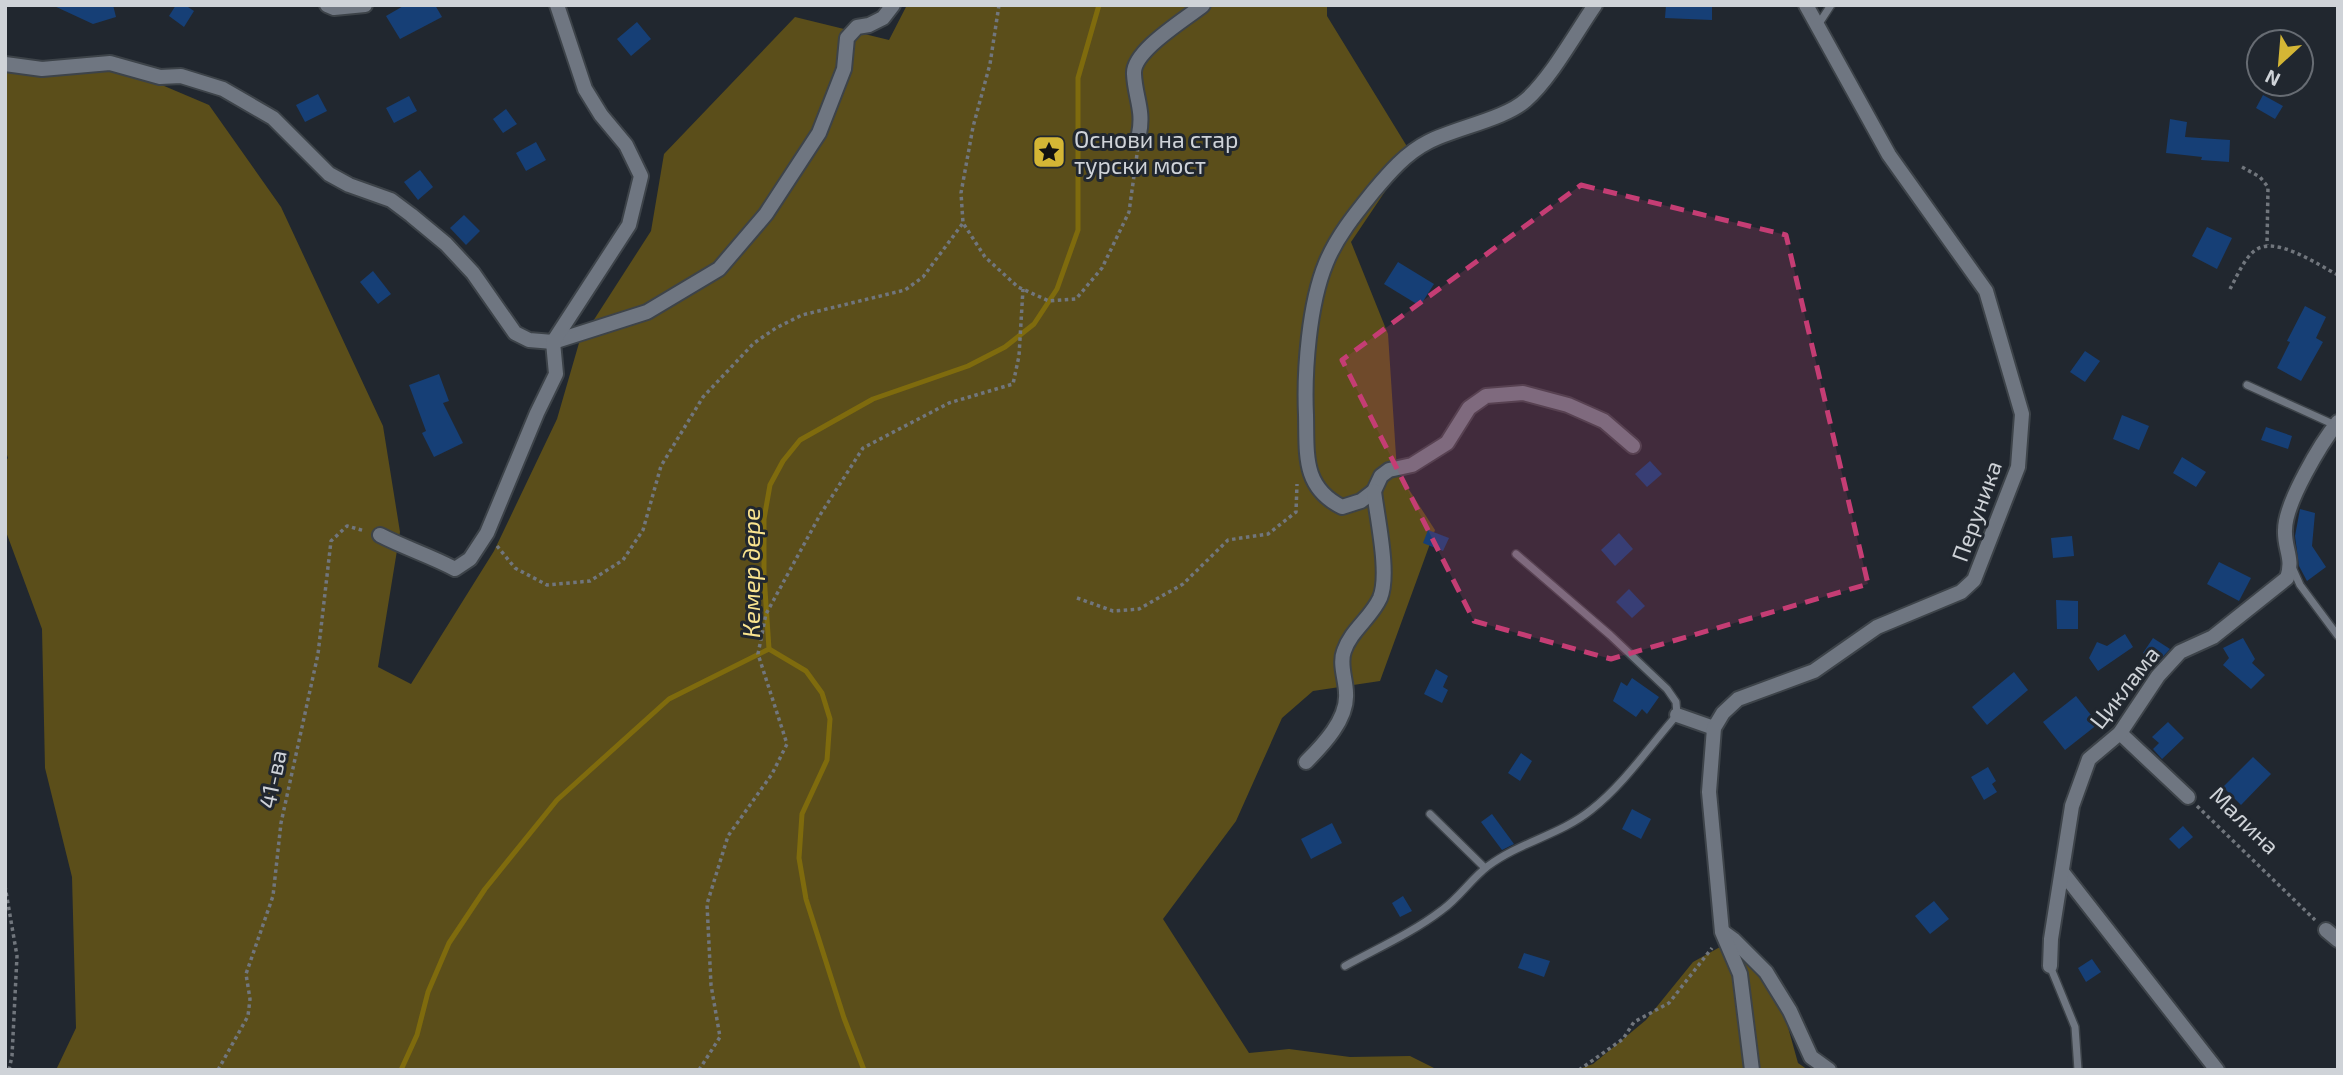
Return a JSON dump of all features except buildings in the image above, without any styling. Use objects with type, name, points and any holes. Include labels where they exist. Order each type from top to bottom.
[{"type":"street","points":[[327,5],[334,8],[365,5]]},
{"type":"street","points":[[380,535],[456,569],[470,559],[487,533],[537,412],[556,374],[553,342],[629,225],[641,176],[626,145],[601,115],[586,89],[557,5]]},
{"type":"street","points":[[5,64],[42,69],[110,63],[160,77],[181,76],[223,89],[274,118],[328,174],[349,185],[391,200],[420,222],[446,244],[473,273],[515,333],[529,340],[553,342],[647,312],[719,270],[766,214],[819,133],[844,69],[847,38],[857,27],[883,18],[893,5]]},
{"type":"street","points":[[1139,134],[1142,119],[1133,70],[1142,54],[1203,5]]},
{"type":"street","points":[[1595,5],[1543,80],[1525,101],[1425,143],[1392,169],[1344,229],[1326,262],[1315,300],[1305,390],[1307,465],[1318,488],[1327,499],[1342,506],[1361,501],[1374,491],[1381,476],[1389,470],[1412,465],[1447,443],[1469,408],[1486,396],[1523,393],[1568,404],[1604,421],[1633,446]]},
{"type":"street","name":"Перуника","points":[[1714,729],[1723,713],[1738,699],[1814,671],[1877,627],[1961,592],[1974,580],[1981,568],[2018,467],[2022,414],[1986,291],[1889,155],[1806,5]]},
{"type":"street","points":[[2291,565],[2285,530],[2291,500],[2336,424]]},
{"type":"street","points":[[1306,762],[1324,745],[1340,717],[1347,696],[1343,653],[1351,635],[1365,622],[1381,597],[1385,576],[1374,491]]},
{"type":"street","name":"Циклама","points":[[2050,966],[2051,939],[2072,806],[2089,760],[2120,733],[2158,676],[2180,652],[2213,637],[2287,578],[2291,565]]},
{"type":"street","points":[[1676,715],[1714,729],[1709,792],[1722,932],[1740,974],[1752,1070]]},
{"type":"street","name":"Малина","points":[[2120,733],[2188,797]]},
{"type":"street","points":[[2063,873],[2217,1070]]},
{"type":"street","points":[[2326,930],[2338,940]]},
{"type":"street","points":[[1722,932],[1734,940],[1766,972],[1790,1012],[1811,1057],[1829,1070]]},
{"type":"lane","points":[[1818,26],[1831,5]]},
{"type":"lane","points":[[2247,385],[2336,424]]},
{"type":"lane","points":[[1345,965],[1415,929],[1444,909],[1485,868],[1506,853],[1558,831],[1590,811],[1617,785],[1676,715],[1676,702],[1667,689],[1610,635],[1516,554]]},
{"type":"lane","points":[[2291,565],[2300,585],[2338,636]]},
{"type":"lane","points":[[1430,814],[1485,868]]},
{"type":"lane","name":"Циклама","points":[[2050,966],[2075,1027],[2078,1070]]},
{"type":"path","points":[[999,5],[990,64],[973,127],[961,193],[963,223],[985,257],[1023,289],[1049,301],[1076,299],[1102,268],[1129,212],[1139,134]]},
{"type":"path","points":[[2242,167],[2260,177],[2268,187],[2267,245]]},
{"type":"path","points":[[487,533],[515,568],[547,585],[590,581],[623,560],[643,530],[661,466],[703,397],[754,343],[802,315],[905,290],[923,277],[963,223]]},
{"type":"path","points":[[2230,289],[2253,251],[2267,245],[2289,250],[2338,275]]},
{"type":"path","points":[[699,1070],[720,1037],[711,985],[707,904],[728,836],[772,774],[787,744],[758,654],[766,614],[820,515],[863,448],[949,403],[1013,384],[1019,356],[1023,289]]},
{"type":"path","points":[[1077,597],[1113,611],[1139,609],[1183,584],[1228,540],[1268,534],[1296,512],[1297,482]]},
{"type":"path","name":"41-ва","points":[[218,1070],[248,1016],[250,999],[246,974],[273,896],[285,803],[318,654],[331,541],[347,526],[380,535]]},
{"type":"path","name":"Малина","points":[[2188,797],[2326,930]]},
{"type":"path","points":[[5,886],[17,956],[9,1070]]},
{"type":"path","points":[[1578,1070],[1623,1039],[1634,1022],[1669,1003],[1702,963],[1722,932]]},
{"type":"highlighted area","points":[[1581,185],[1786,235],[1868,584],[1611,659],[1474,621],[1342,360]]},
{"type":"shaded area","points":[[907,5],[1327,5],[1327,16],[1411,153],[1351,242],[1388,334],[1397,471],[1435,530],[1380,681],[1313,691],[1282,718],[1236,821],[1163,919],[1249,1053],[1289,1049],[1350,1057],[1410,1056],[1438,1070],[56,1070],[76,1028],[72,877],[45,768],[42,629],[5,529],[5,462],[8,458],[5,449],[5,64],[110,63],[209,105],[281,207],[383,426],[400,532],[378,667],[411,684],[494,551],[557,419],[579,343],[651,231],[664,154],[795,17],[889,40]]},
{"type":"shaded area","points":[[1729,942],[1781,1002],[1798,1063],[1808,1070],[1576,1070],[1593,1064],[1646,1020],[1693,962]]},
{"type":"waterway","name":"Кемер дере","points":[[401,1070],[417,1035],[428,992],[449,943],[485,889],[557,800],[669,699],[769,649],[764,575],[764,519],[770,485],[783,461],[800,440],[873,399],[968,366],[1005,347],[1034,324],[1057,289],[1078,230],[1078,78],[1099,5]]},
{"type":"waterway","points":[[769,649],[806,671],[822,693],[830,719],[827,760],[802,814],[799,858],[806,899],[844,1018],[864,1070]]},
{"type":"place","name":"Основи на стар турски мост","points":[[1049,152]]}]
